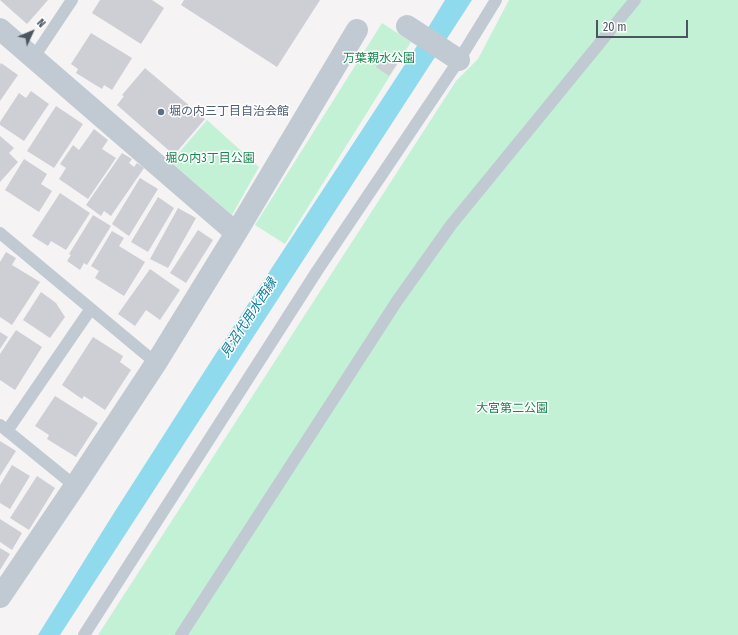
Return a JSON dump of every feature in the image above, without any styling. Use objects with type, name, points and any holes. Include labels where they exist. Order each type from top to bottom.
[{"type":"street","points":[[407,26],[455,58]]},
{"type":"street","points":[[0,29],[236,233]]},
{"type":"street","points":[[0,597],[76,486],[156,363],[236,233],[357,30]]},
{"type":"lane","points":[[34,57],[72,0]]},
{"type":"lane","points":[[84,635],[455,58],[496,0]]},
{"type":"lane","points":[[181,635],[397,301],[451,225],[635,0]]},
{"type":"lane","points":[[0,233],[90,310],[156,363]]},
{"type":"lane","points":[[76,486],[4,428],[90,310]]},
{"type":"green space","name":"大宮第二公園","points":[[509,0],[738,0],[738,635],[98,635],[456,81],[478,59]]},
{"type":"green space","name":"万葉親水公園","points":[[382,23],[411,42],[285,244],[255,225]]},
{"type":"green space","name":"堀の内3丁目公園","points":[[207,120],[259,167],[232,215],[171,162]]},
{"type":"water","name":"見沼代用水西縁","points":[[445,0],[472,0],[60,635],[38,635],[220,347],[415,49]]},
{"type":"building","points":[[0,0],[48,0],[27,24]]},
{"type":"building","points":[[100,0],[152,0],[164,8],[141,44],[92,13]]},
{"type":"building","points":[[184,0],[320,0],[277,67],[181,5]]},
{"type":"building","points":[[91,33],[132,58],[112,90],[104,85],[102,89],[76,73],[78,69],[71,64]]},
{"type":"building","points":[[384,55],[397,64],[389,76],[376,67]]},
{"type":"building","points":[[1,63],[18,75],[0,101],[0,65]]},
{"type":"building","points":[[145,68],[205,119],[174,155],[117,105],[124,96],[122,95]]},
{"type":"building","points":[[31,91],[49,104],[24,141],[0,125],[0,122],[19,93],[26,98]]},
{"type":"building","points":[[56,106],[83,124],[54,168],[27,151]]},
{"type":"building","points":[[94,129],[108,140],[102,149],[116,158],[88,199],[59,179],[66,168],[60,164],[73,145],[79,150]]},
{"type":"building","points":[[0,136],[14,148],[9,153],[18,162],[0,182]]},
{"type":"building","points":[[122,153],[132,159],[129,163],[134,167],[137,163],[144,168],[111,216],[104,211],[101,216],[86,205]]},
{"type":"building","points":[[24,159],[47,174],[41,184],[52,191],[39,212],[5,190]]},
{"type":"building","points":[[140,178],[158,189],[129,236],[112,224]]},
{"type":"building","points":[[60,193],[90,213],[66,250],[51,241],[48,246],[32,236]]},
{"type":"building","points":[[158,197],[174,208],[148,252],[131,242]]},
{"type":"building","points":[[178,208],[196,218],[168,268],[150,259]]},
{"type":"building","points":[[93,215],[111,226],[87,265],[84,263],[80,270],[67,261],[71,255],[69,254]]},
{"type":"building","points":[[198,230],[213,240],[186,283],[170,273]]},
{"type":"building","points":[[112,231],[124,238],[119,246],[145,262],[124,296],[95,278],[99,271],[91,266]]},
{"type":"building","points":[[6,252],[16,258],[12,265],[40,282],[12,325],[0,317],[0,262]]},
{"type":"building","points":[[150,269],[180,290],[160,320],[146,310],[135,326],[118,314]]},
{"type":"building","points":[[41,292],[56,303],[65,317],[50,338],[23,320]]},
{"type":"building","points":[[16,330],[42,347],[15,390],[0,380],[0,354]]},
{"type":"building","points":[[0,332],[8,337],[0,349]]},
{"type":"building","points":[[93,337],[123,356],[120,362],[131,370],[105,410],[84,396],[82,399],[62,385]]},
{"type":"building","points":[[55,396],[98,423],[76,457],[47,439],[49,435],[35,426]]},
{"type":"building","points":[[0,441],[16,451],[0,476]]},
{"type":"building","points":[[12,465],[30,476],[10,509],[0,503],[0,485]]},
{"type":"building","points":[[37,476],[55,488],[29,530],[10,518]]},
{"type":"building","points":[[0,519],[22,533],[12,550],[0,542]]},
{"type":"building","points":[[0,548],[10,554],[0,570]]},
{"type":"place","name":"堀の内三丁目自治会館","points":[[161,112]]}]
